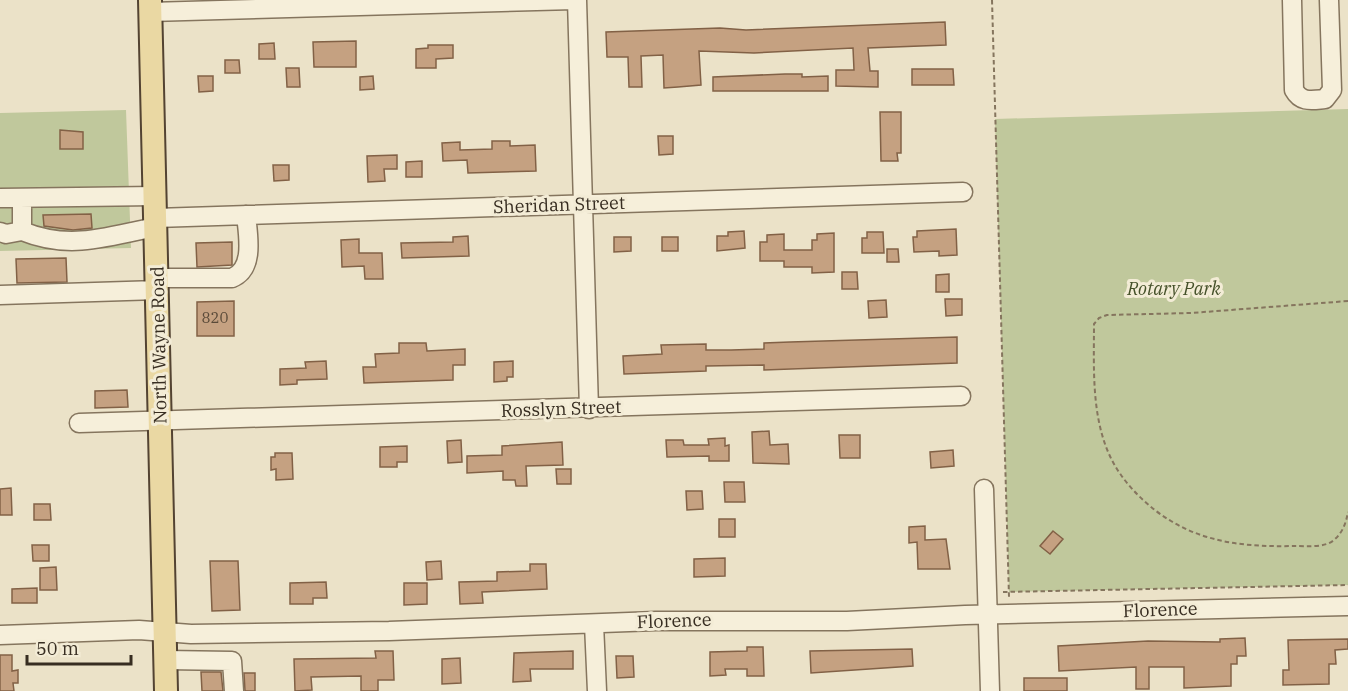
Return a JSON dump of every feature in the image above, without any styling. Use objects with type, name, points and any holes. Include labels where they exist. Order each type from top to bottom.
[{"type":"main road","name":"North Wayne Road","points":[[150,6],[166,691]]},
{"type":"street","points":[[150,6],[576,0],[589,409]]},
{"type":"street","points":[[1292,0],[1294,90],[1301,99],[1310,101],[1325,99],[1332,90],[1329,0]]},
{"type":"street","name":"Sheridan Street","points":[[156,213],[246,215],[963,192]]},
{"type":"street","points":[[0,198],[22,198],[156,213]]},
{"type":"street","points":[[22,198],[22,231]]},
{"type":"street","points":[[0,232],[6,234],[22,231],[39,238],[65,242],[103,239],[156,213]]},
{"type":"street","points":[[0,294],[232,278],[240,275],[245,269],[248,255],[246,215]]},
{"type":"street","name":"Rosslyn Street","points":[[79,423],[961,396]]},
{"type":"street","points":[[984,489],[990,691]]},
{"type":"street","name":"Florence","points":[[0,635],[213,633],[722,620],[847,621],[986,615],[1348,606]]},
{"type":"street","points":[[594,624],[597,691]]},
{"type":"street","points":[[213,633],[214,659]]},
{"type":"street","points":[[166,660],[228,660],[234,663],[234,691]]},
{"type":"path","points":[[992,0],[1009,603]]},
{"type":"path","points":[[1348,301],[1191,313],[1107,315],[1099,318],[1094,324],[1097,408],[1108,449],[1120,474],[1145,502],[1171,521],[1202,536],[1247,547],[1316,546],[1333,541],[1345,527],[1348,512]]},
{"type":"path","points":[[986,592],[1348,585]]},
{"type":"green space","name":"Rotary Park","points":[[1348,109],[1348,585],[1009,592],[995,119]]},
{"type":"green space","points":[[126,110],[131,248],[0,251],[0,113]]},
{"type":"building","points":[[945,22],[946,45],[868,48],[870,71],[878,71],[878,87],[836,86],[836,70],[854,70],[853,48],[754,53],[699,51],[701,85],[664,88],[663,55],[641,56],[642,87],[629,87],[628,57],[607,57],[606,32],[720,28],[746,30]]},
{"type":"building","points":[[356,41],[356,67],[314,67],[313,42]]},
{"type":"building","points":[[274,43],[275,59],[259,59],[259,44]]},
{"type":"building","points":[[428,45],[453,45],[453,58],[436,59],[436,68],[416,68],[416,49],[428,48]]},
{"type":"building","points":[[225,60],[239,60],[240,73],[225,73]]},
{"type":"building","points":[[286,68],[299,68],[300,87],[287,87]]},
{"type":"building","points":[[912,69],[953,69],[954,85],[912,85]]},
{"type":"building","points":[[802,74],[802,77],[828,76],[828,91],[713,91],[713,77]]},
{"type":"building","points":[[198,76],[213,76],[213,91],[199,92]]},
{"type":"building","points":[[373,76],[374,89],[360,90],[360,77]]},
{"type":"building","points":[[880,112],[901,112],[901,153],[897,153],[898,161],[881,161]]},
{"type":"building","points":[[60,130],[83,132],[83,149],[60,149]]},
{"type":"building","points":[[658,136],[673,136],[673,154],[659,155]]},
{"type":"building","points":[[492,141],[510,141],[510,146],[535,145],[536,171],[468,173],[467,160],[443,161],[442,143],[460,142],[460,150],[492,149]]},
{"type":"building","points":[[397,155],[397,169],[384,169],[385,181],[368,182],[367,156]]},
{"type":"building","points":[[422,161],[422,177],[406,177],[406,162]]},
{"type":"building","points":[[273,165],[289,165],[289,180],[274,181]]},
{"type":"building","points":[[91,214],[92,228],[73,230],[44,226],[43,215]]},
{"type":"building","points":[[956,229],[957,255],[939,256],[939,251],[914,252],[913,237],[917,237],[917,231]]},
{"type":"building","points":[[744,231],[745,248],[717,251],[717,236],[728,236],[728,232]]},
{"type":"building","points":[[867,232],[883,232],[884,253],[862,253],[862,238],[867,238]]},
{"type":"building","points":[[834,233],[834,272],[812,273],[812,267],[784,267],[784,261],[760,261],[760,242],[767,242],[767,235],[784,234],[784,250],[812,250],[812,240],[817,240],[817,234]]},
{"type":"building","points":[[468,236],[469,256],[402,258],[401,243],[453,242],[453,237]]},
{"type":"building","points":[[614,237],[631,237],[631,251],[614,252]]},
{"type":"building","points":[[662,237],[678,237],[678,251],[662,251]]},
{"type":"building","points":[[359,239],[359,253],[382,253],[383,279],[365,279],[364,266],[342,267],[341,240]]},
{"type":"building","points":[[232,242],[232,265],[197,267],[196,243]]},
{"type":"building","points":[[887,249],[898,249],[899,262],[887,262]]},
{"type":"building","points":[[66,258],[67,282],[17,283],[16,259]]},
{"type":"building","points":[[842,272],[857,272],[858,289],[842,289]]},
{"type":"building","points":[[949,274],[949,292],[936,292],[936,275]]},
{"type":"building","points":[[945,299],[962,299],[962,315],[946,316]]},
{"type":"building","points":[[886,300],[887,317],[869,318],[868,301]]},
{"type":"building","points":[[234,301],[234,336],[197,336],[197,302]]},
{"type":"building","points":[[957,337],[957,363],[764,370],[764,365],[706,366],[706,371],[624,374],[623,356],[662,354],[661,345],[706,344],[706,350],[731,350],[764,349],[764,343]]},
{"type":"building","points":[[399,343],[426,343],[427,351],[465,349],[465,365],[453,365],[453,380],[364,383],[363,367],[376,367],[375,354],[399,353]]},
{"type":"building","points":[[326,361],[327,379],[297,380],[297,384],[280,385],[280,369],[306,368],[305,362]]},
{"type":"building","points":[[513,361],[513,377],[507,377],[507,381],[494,382],[494,362]]},
{"type":"building","points":[[127,390],[128,407],[95,408],[95,391]]},
{"type":"building","points":[[769,431],[770,445],[788,444],[789,464],[753,463],[752,432]]},
{"type":"building","points":[[839,435],[860,435],[860,458],[840,458]]},
{"type":"building","points":[[725,438],[725,446],[729,445],[729,461],[709,461],[709,456],[667,457],[666,440],[683,440],[684,445],[709,445],[708,439]]},
{"type":"building","points":[[461,440],[462,462],[448,463],[447,441]]},
{"type":"building","points":[[562,442],[563,465],[526,466],[527,486],[516,486],[515,480],[503,480],[503,471],[467,473],[467,456],[502,455],[502,446]]},
{"type":"building","points":[[407,446],[407,462],[397,462],[397,467],[380,467],[380,447]]},
{"type":"building","points":[[953,450],[954,466],[931,468],[930,452]]},
{"type":"building","points":[[275,453],[292,453],[293,479],[276,480],[276,469],[271,470],[271,457],[275,457]]},
{"type":"building","points":[[556,469],[571,469],[571,484],[557,484]]},
{"type":"building","points":[[724,482],[744,482],[745,502],[725,502]]},
{"type":"building","points":[[11,488],[12,515],[0,515],[0,489]]},
{"type":"building","points":[[686,491],[702,491],[703,509],[687,510]]},
{"type":"building","points":[[34,504],[50,504],[51,520],[34,520]]},
{"type":"building","points":[[719,519],[735,519],[735,537],[719,537]]},
{"type":"building","points":[[925,526],[925,540],[946,539],[950,569],[918,569],[917,542],[909,543],[909,527]]},
{"type":"building","points":[[1053,531],[1063,539],[1050,554],[1040,546]]},
{"type":"building","points":[[32,545],[49,545],[49,561],[33,561]]},
{"type":"building","points":[[725,558],[725,576],[694,577],[694,559]]},
{"type":"building","points":[[210,561],[238,561],[240,610],[212,611]]},
{"type":"building","points":[[441,561],[442,579],[427,580],[426,562]]},
{"type":"building","points":[[530,564],[546,564],[547,589],[482,592],[483,603],[460,604],[459,582],[497,581],[497,572],[530,571]]},
{"type":"building","points":[[56,567],[57,590],[40,590],[40,568]]},
{"type":"building","points":[[326,582],[327,598],[313,598],[313,604],[290,604],[290,583]]},
{"type":"building","points":[[404,583],[427,583],[427,604],[404,605]]},
{"type":"building","points":[[37,588],[37,603],[12,603],[12,589]]},
{"type":"building","points":[[1245,638],[1246,656],[1237,656],[1237,664],[1231,664],[1231,686],[1184,688],[1184,667],[1149,667],[1149,689],[1136,689],[1136,667],[1059,671],[1058,646],[1148,641],[1220,642],[1220,639]]},
{"type":"building","points":[[1348,639],[1348,649],[1335,650],[1336,664],[1329,664],[1329,684],[1283,685],[1283,670],[1289,670],[1288,640]]},
{"type":"building","points":[[747,647],[763,647],[764,676],[747,676],[747,669],[725,669],[726,675],[710,676],[710,652],[747,651]]},
{"type":"building","points":[[912,649],[913,666],[811,673],[810,651]]},
{"type":"building","points":[[375,651],[393,651],[394,680],[378,680],[378,691],[361,691],[361,676],[311,677],[312,690],[295,691],[294,659],[376,658]]},
{"type":"building","points":[[573,651],[573,669],[530,669],[531,681],[513,682],[514,653]]},
{"type":"building","points":[[0,655],[12,655],[12,671],[18,670],[18,683],[13,683],[14,691],[0,691]]},
{"type":"building","points":[[616,656],[633,656],[634,677],[617,678]]},
{"type":"building","points":[[460,658],[461,683],[442,684],[442,659]]},
{"type":"building","points":[[201,672],[221,672],[223,691],[202,691]]},
{"type":"building","points":[[244,673],[255,673],[255,691],[245,691]]},
{"type":"building","points":[[1024,678],[1067,678],[1067,691],[1024,691]]}]
